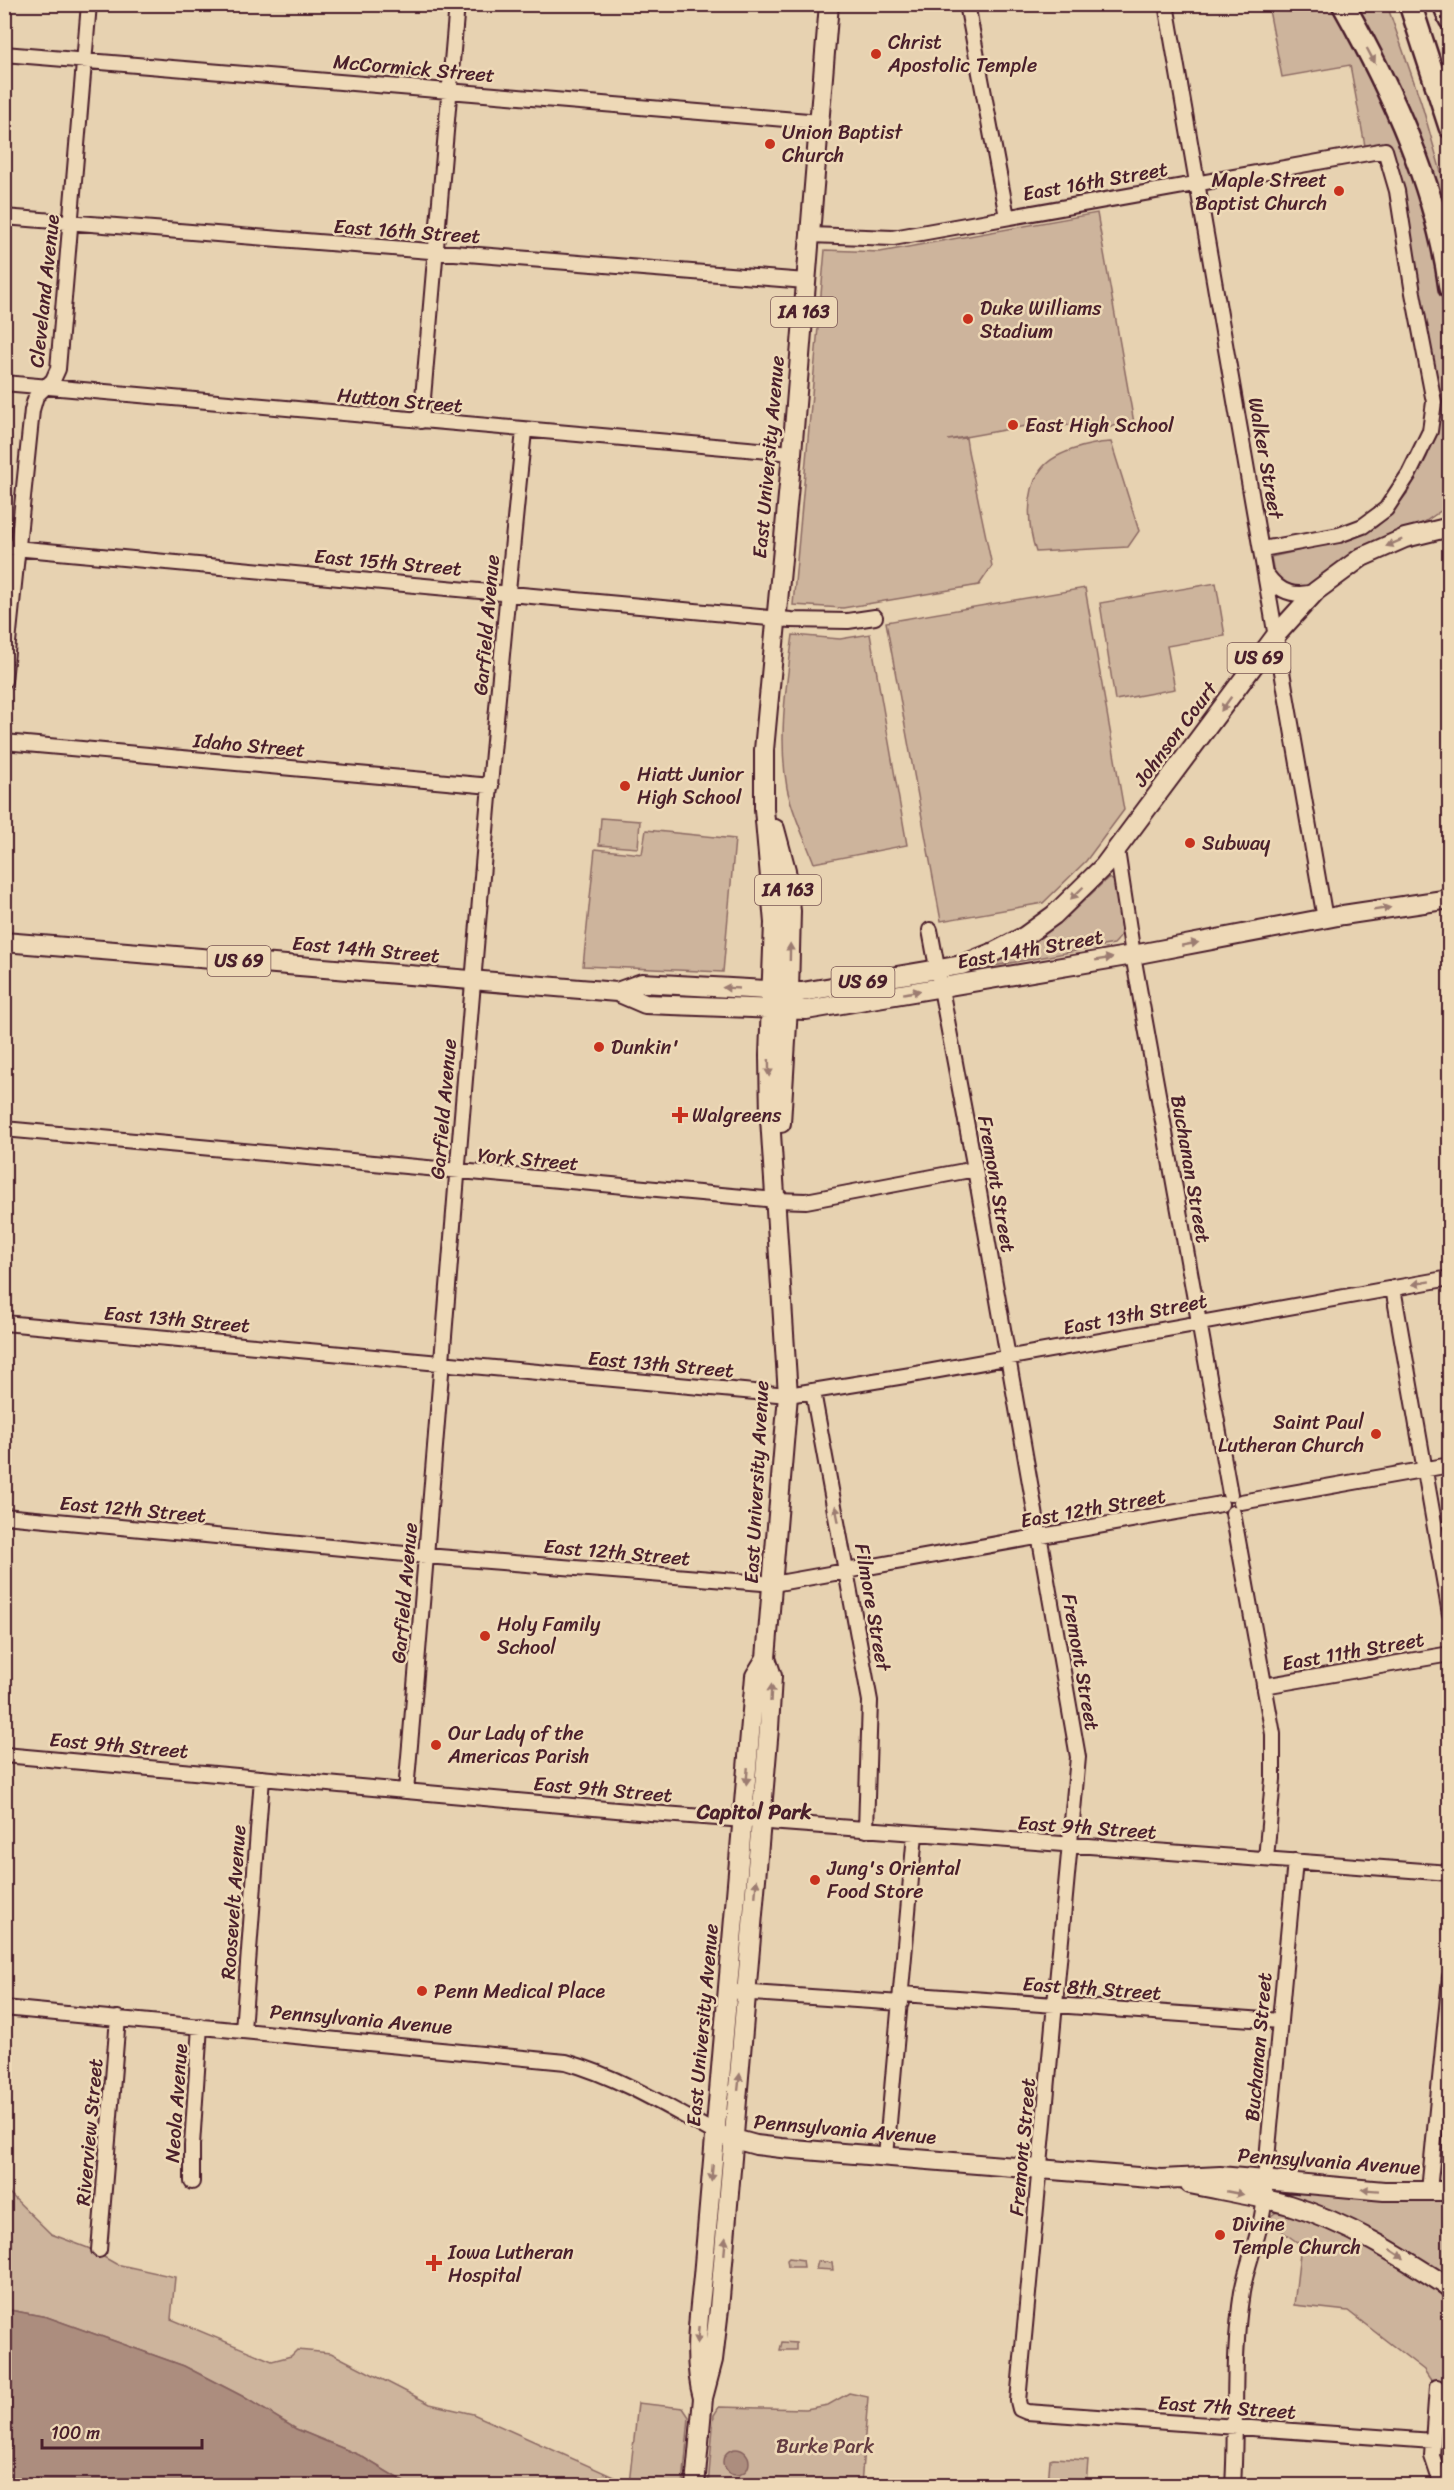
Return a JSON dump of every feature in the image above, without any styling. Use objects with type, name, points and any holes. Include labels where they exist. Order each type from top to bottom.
[{"type":"highway","points":[[1343,4],[1401,117],[1438,228],[1449,288]]},
{"type":"highway","points":[[1400,4],[1446,117]]},
{"type":"highway","points":[[1410,4],[1446,117]]},
{"type":"highway","points":[[1444,4],[1449,19]]},
{"type":"main road","name":"East University Avenue","points":[[703,2398],[698,2379],[697,2360],[727,1991],[772,1676],[766,1658],[788,1395],[776,1200],[779,1010],[791,910],[786,870],[769,804],[764,750],[792,453],[829,4]]},
{"type":"main road","name":"Johnson Court","points":[[938,978],[1025,936],[1075,896],[1118,850],[1278,634],[1316,591],[1362,557],[1405,538],[1449,527]]},
{"type":"main road","name":"East 14th Street","points":[[617,992],[642,983],[802,992],[938,978],[1133,955],[1325,919],[1449,899]]},
{"type":"main road","name":"East 14th Street","points":[[4,942],[617,992],[645,1004],[779,1010],[806,1010],[938,978]]},
{"type":"main road","name":"East University Avenue","points":[[695,2486],[703,2398],[709,2380],[719,2308],[747,1993],[752,1821]]},
{"type":"main road","name":"Pennsylvania Avenue","points":[[715,2133],[733,2140],[767,2147],[1162,2179],[1211,2176],[1384,2191],[1449,2190]]},
{"type":"main road","points":[[1162,2179],[1266,2199],[1321,2217],[1385,2246],[1449,2288]]},
{"type":"street","name":"Cleveland Avenue","points":[[4,681],[11,548],[32,410],[36,396],[53,380],[58,369],[89,4]]},
{"type":"street","points":[[421,421],[457,4]]},
{"type":"street","points":[[967,4],[1007,217]]},
{"type":"street","name":"Walker Street","points":[[1166,4],[1278,634],[1325,919]]},
{"type":"street","name":"McCormick Street","points":[[4,54],[820,122]]},
{"type":"street","name":"East 16th Street","points":[[810,235],[893,238],[1385,150],[1397,191],[1413,293],[1434,402],[1430,431],[1409,474],[1386,509],[1368,522],[1339,535],[1262,549]]},
{"type":"street","name":"East 16th Street","points":[[4,217],[806,281]]},
{"type":"street","name":"Hutton Street","points":[[4,383],[524,431],[792,453]]},
{"type":"street","name":"Garfield Avenue","points":[[406,1791],[473,981],[507,593],[524,431]]},
{"type":"street","name":"East 15th Street","points":[[11,548],[775,618],[848,621],[875,617]]},
{"type":"street","points":[[1267,575],[1274,585],[1294,595],[1316,591]]},
{"type":"street","name":"Idaho Street","points":[[4,742],[490,786]]},
{"type":"street","name":"Buchanan Street","points":[[1118,850],[1133,955],[1274,1750],[1266,1859]]},
{"type":"street","name":"Fremont Street","points":[[930,930],[1009,1358],[1078,1757],[1018,2401],[1020,2409]]},
{"type":"street","name":"York Street","points":[[4,1129],[776,1200],[806,1201],[975,1169]]},
{"type":"street","name":"East 13th Street","points":[[4,1323],[788,1395],[1009,1358],[1199,1321],[1449,1278]]},
{"type":"street","points":[[1393,1288],[1449,1614]]},
{"type":"street","name":"Filmore Street","points":[[813,1392],[870,1701],[866,1830]]},
{"type":"street","name":"East 12th Street","points":[[4,1516],[426,1556],[773,1584],[1449,1465]]},
{"type":"street","name":"East 11th Street","points":[[1264,1686],[1449,1654]]},
{"type":"street","name":"East 9th Street","points":[[4,1755],[752,1821],[1449,1873]]},
{"type":"street","name":"Roosevelt Avenue","points":[[243,2030],[262,1778]]},
{"type":"street","points":[[886,2156],[915,1834]]},
{"type":"street","name":"Buchanan Street","points":[[1233,2486],[1234,2413],[1242,2294],[1266,2199],[1265,2180],[1295,1861]]},
{"type":"street","points":[[1429,2191],[1449,1977]]},
{"type":"street","name":"East 8th Street","points":[[727,1991],[1054,2005],[1280,2021]]},
{"type":"street","name":"Pennsylvania Avenue","points":[[4,2008],[566,2062],[598,2072],[715,2133]]},
{"type":"street","name":"Riverview Street","points":[[99,2250],[118,2018]]},
{"type":"street","name":"Neola Avenue","points":[[192,2182],[192,2145],[201,2026]]},
{"type":"street","points":[[1437,2387],[1432,2456],[1442,2486]]},
{"type":"street","name":"East 7th Street","points":[[1020,2409],[1026,2412],[1433,2441]]},
{"type":"green space","points":[[447,4],[447,10],[381,5]]},
{"type":"green space","points":[[1268,5],[1334,5],[1377,86],[1407,158],[1431,242],[1441,287],[1448,372],[1449,491],[1442,510],[1423,523],[1388,537],[1311,587],[1287,589],[1274,573],[1271,557],[1350,539],[1376,527],[1391,514],[1408,492],[1427,457],[1437,429],[1434,369],[1394,154],[1388,147],[1381,144],[1365,146],[1350,65],[1282,77]]},
{"type":"green space","points":[[1350,5],[1387,5],[1421,102],[1449,200],[1449,263]]},
{"type":"green space","name":"Duke Williams Stadium","points":[[1097,213],[1134,423],[1122,426],[1119,424],[1093,434],[1089,422],[1050,428],[1048,422],[948,440],[966,438],[992,566],[979,585],[843,608],[793,605],[825,250],[880,252]]},
{"type":"green space","points":[[1111,442],[1139,531],[1128,547],[1036,552],[1029,511],[1032,490],[1040,471],[1046,464],[1062,454],[1093,444]]},
{"type":"green space","points":[[1216,583],[1225,636],[1167,646],[1175,689],[1115,700],[1100,603]]},
{"type":"green space","points":[[1085,588],[1124,810],[1086,861],[1043,903],[941,921],[886,622]]},
{"type":"green space","points":[[870,634],[907,845],[814,863],[792,807],[784,769],[784,712],[793,635],[840,639]]},
{"type":"green space","points":[[601,818],[640,821],[638,848],[599,845]]},
{"type":"green space","points":[[646,830],[735,839],[723,972],[583,966],[595,849],[642,854]]},
{"type":"green space","points":[[1108,878],[1115,881],[1122,914],[1121,931],[1114,944],[977,969],[1038,937],[1069,915]]},
{"type":"green space","points":[[1440,2147],[1449,2149],[1449,2182],[1444,2182],[1439,2170]]},
{"type":"green space","points":[[4,2188],[51,2234],[88,2248],[116,2264],[175,2277],[171,2319],[272,2361],[291,2356],[297,2350],[331,2353],[430,2404],[473,2414],[629,2484],[638,2403],[683,2408],[689,2417],[683,2485],[409,2485],[359,2455],[296,2429],[242,2396],[184,2366],[47,2317],[5,2309]]},
{"type":"green space","points":[[1291,2193],[1366,2197],[1449,2196],[1449,2280],[1287,2197]]},
{"type":"green space","points":[[1278,2211],[1316,2222],[1388,2256],[1429,2283],[1449,2302],[1449,2473],[1440,2454],[1445,2381],[1430,2379],[1424,2370],[1348,2311],[1294,2305],[1301,2245],[1268,2221]]},
{"type":"green space","points":[[789,2258],[803,2260],[804,2267],[788,2267]]},
{"type":"green space","points":[[818,2261],[832,2263],[833,2270],[816,2269]]},
{"type":"green space","points":[[782,2342],[796,2343],[796,2350],[780,2350]]},
{"type":"green space","name":"Burke Park","points":[[849,2393],[868,2397],[861,2485],[708,2486],[714,2415],[719,2407],[806,2409],[828,2405]]},
{"type":"green space","points":[[1050,2459],[1088,2460],[1086,2485],[1048,2485]]},
{"type":"shaded area","points":[[4,2309],[47,2317],[184,2366],[242,2396],[296,2429],[359,2455],[409,2485],[5,2485]]},
{"type":"shaded area","points":[[736,2449],[745,2453],[749,2462],[745,2471],[736,2475],[727,2471],[723,2462],[727,2453]]},
{"type":"place","name":"Christ Apostolic Temple","points":[[876,54]]},
{"type":"place","name":"Union Baptist Church","points":[[770,144]]},
{"type":"place","name":"Maple Street Baptist Church","points":[[1339,191]]},
{"type":"place","name":"Duke Williams Stadium","points":[[968,319]]},
{"type":"place","name":"East High School","points":[[1013,425]]},
{"type":"place","name":"Hiatt Junior High School","points":[[625,786]]},
{"type":"place","name":"Subway","points":[[1190,843]]},
{"type":"place","name":"Dunkin'","points":[[599,1047]]},
{"type":"place","name":"Walgreens","points":[[680,1115]]},
{"type":"place","name":"Saint Paul Lutheran Church","points":[[1376,1434]]},
{"type":"place","name":"Holy Family School","points":[[485,1636]]},
{"type":"place","name":"Our Lady of the Americas Parish","points":[[436,1745]]},
{"type":"place","name":"Jung's Oriental Food Store","points":[[815,1880]]},
{"type":"place","name":"Penn Medical Place","points":[[422,1991]]},
{"type":"place","name":"Divine Temple Church","points":[[1220,2235]]},
{"type":"place","name":"Iowa Lutheran Hospital","points":[[434,2263]]},
{"type":"district","name":"Capitol Park","points":[[754,1812]]}]
